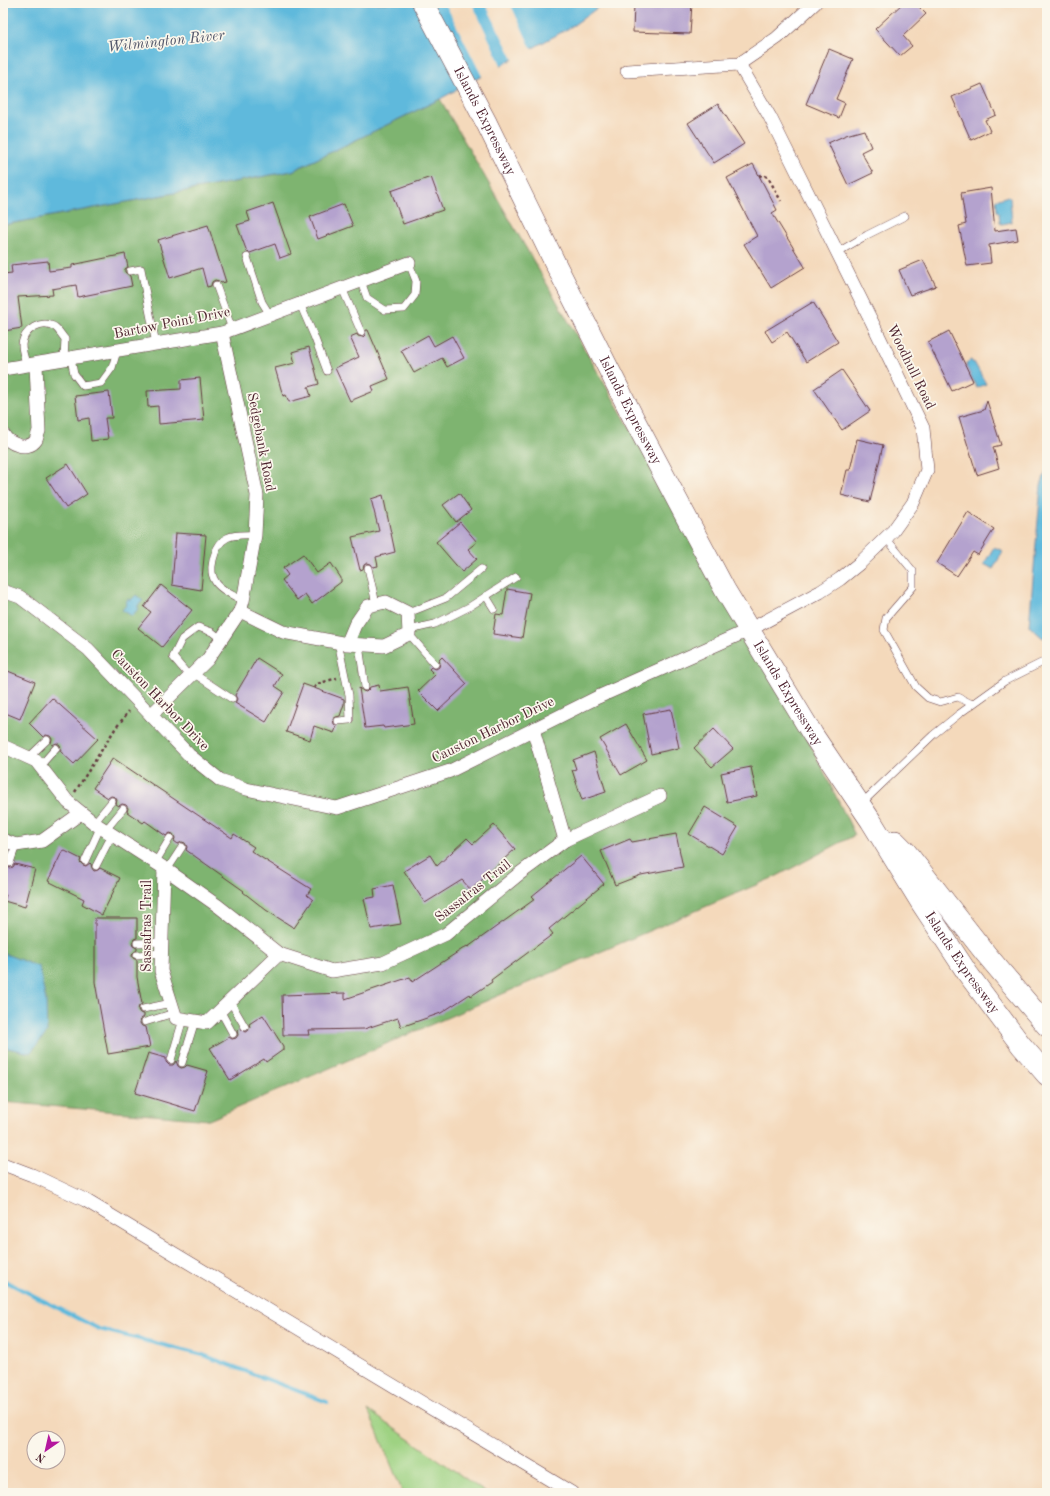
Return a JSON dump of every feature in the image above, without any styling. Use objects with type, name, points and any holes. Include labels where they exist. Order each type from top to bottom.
[{"type":"main road","name":"Islands Expressway","points":[[423,3],[487,124],[635,421],[725,590],[813,735],[872,820],[922,904],[968,974],[1021,1045],[1047,1075]]},
{"type":"main road","name":"Islands Expressway","points":[[860,804],[906,852],[986,954],[1047,1026]]},
{"type":"street","points":[[627,71],[739,64],[777,38],[814,3]]},
{"type":"street","name":"Woodhull Road","points":[[739,64],[770,117],[838,252],[923,428],[927,470],[913,503],[886,538],[861,562],[840,579],[820,592],[749,630]]},
{"type":"street","name":"Bartow Point Drive","points":[[3,369],[117,351],[227,331],[409,263]]},
{"type":"street","name":"Sedgebank Road","points":[[151,715],[208,659],[242,606],[255,535],[257,495],[227,331]]},
{"type":"street","points":[[3,434],[5,438],[14,444],[22,446],[36,441],[39,430],[31,365]]},
{"type":"street","name":"Causton Harbor Drive","points":[[3,590],[20,597],[88,649],[189,755],[220,780],[246,789],[337,808],[450,771],[598,696],[749,630]]},
{"type":"street","points":[[242,606],[283,632],[348,644],[384,646],[409,632],[408,613],[386,602],[368,606],[355,625],[348,644]]},
{"type":"street","points":[[533,729],[565,840]]},
{"type":"street","name":"Sassafras Trail","points":[[3,746],[36,762],[68,802],[81,813],[218,906],[279,954],[332,971],[383,962],[446,934],[519,874],[565,840],[660,796]]},
{"type":"street","points":[[7,843],[42,841],[81,813]]},
{"type":"street","name":"Sassafras Trail","points":[[162,867],[161,971],[181,1014]]},
{"type":"street","points":[[181,1014],[207,1023],[279,954]]},
{"type":"street","points":[[3,1164],[32,1175],[85,1200],[572,1493]]},
{"type":"lane","points":[[838,252],[905,216]]},
{"type":"lane","points":[[247,257],[262,302],[270,315]]},
{"type":"lane","points":[[361,281],[367,298],[385,310],[404,309],[416,296],[416,281],[409,263]]},
{"type":"lane","points":[[130,271],[141,269],[156,344]]},
{"type":"lane","points":[[216,285],[227,331]]},
{"type":"lane","points":[[342,288],[361,332]]},
{"type":"lane","points":[[300,304],[327,371]]},
{"type":"lane","points":[[31,365],[22,346],[24,336],[36,325],[44,324],[54,327],[65,339],[67,359],[74,374],[84,386],[101,383],[112,368],[117,351]]},
{"type":"lane","points":[[242,606],[217,583],[211,569],[216,549],[221,541],[238,534],[255,535]]},
{"type":"lane","points":[[886,538],[913,571],[913,587],[886,618],[884,630],[916,687],[928,698],[940,702],[958,698],[972,704]]},
{"type":"lane","points":[[368,568],[376,604]]},
{"type":"lane","points":[[408,613],[446,598],[481,569]]},
{"type":"lane","points":[[435,664],[409,632],[435,624],[469,607],[516,577]]},
{"type":"lane","points":[[486,596],[494,609]]},
{"type":"lane","points":[[221,639],[212,632],[198,627],[182,639],[174,657],[192,675],[232,699]]},
{"type":"lane","points":[[338,721],[350,720],[349,695],[345,676],[348,644]]},
{"type":"lane","points":[[348,644],[365,687]]},
{"type":"lane","points":[[860,804],[933,735],[972,704],[1005,681],[1047,660]]},
{"type":"lane","points":[[28,758],[47,740]]},
{"type":"lane","points":[[40,766],[56,748]]},
{"type":"lane","points":[[96,866],[103,829],[112,801]]},
{"type":"lane","points":[[84,861],[103,829],[123,809]]},
{"type":"lane","points":[[162,867],[170,838]]},
{"type":"lane","points":[[7,843],[10,863]]},
{"type":"lane","points":[[162,867],[182,847]]},
{"type":"lane","points":[[137,943],[161,948]]},
{"type":"lane","points":[[137,955],[161,948]]},
{"type":"lane","points":[[230,1001],[244,1027]]},
{"type":"lane","points":[[143,1009],[181,1014]]},
{"type":"lane","points":[[220,1010],[234,1034]]},
{"type":"lane","points":[[145,1022],[181,1014]]},
{"type":"lane","points":[[171,1060],[181,1014]]},
{"type":"lane","points":[[181,1014],[182,1063]]},
{"type":"path","points":[[759,176],[762,175],[768,177],[781,201]]},
{"type":"path","points":[[314,688],[317,684],[345,676]]},
{"type":"path","points":[[68,802],[115,729],[137,701]]},
{"type":"green space","points":[[440,99],[797,717],[855,835],[777,876],[209,1120],[3,1102],[3,225],[292,171]]},
{"type":"green space","points":[[368,1410],[486,1493],[403,1493]]},
{"type":"water","name":"Wilmington River","points":[[3,3],[604,3],[571,27],[440,99],[292,171],[3,225]]},
{"type":"water","points":[[1008,196],[1010,198],[1012,222],[1002,224],[1000,223],[999,213],[997,211],[996,200]]},
{"type":"water","points":[[971,360],[973,363],[974,362],[986,384],[977,388],[966,366],[966,363]]},
{"type":"water","points":[[1047,469],[1047,636],[1043,638],[1029,626],[1041,485]]},
{"type":"water","points":[[994,547],[1003,551],[993,569],[984,564]]},
{"type":"water","points":[[136,595],[143,601],[138,605],[138,609],[132,616],[122,610],[127,604],[127,600],[129,599],[130,601]]},
{"type":"water","points":[[3,953],[39,967],[46,1001],[47,1033],[30,1053],[3,1047]]},
{"type":"pier","points":[[445,3],[472,3],[502,67],[483,78]]},
{"type":"pier","points":[[485,3],[510,3],[532,50],[514,61]]},
{"type":"building","points":[[673,3],[692,3],[690,34],[633,32],[634,4],[673,6]]},
{"type":"building","points":[[903,3],[915,3],[926,14],[903,36],[912,46],[900,56],[875,29]]},
{"type":"building","points":[[829,49],[853,59],[836,99],[845,103],[839,118],[806,104]]},
{"type":"building","points":[[982,84],[996,115],[985,120],[990,131],[971,140],[952,97]]},
{"type":"building","points":[[718,104],[744,144],[714,163],[688,123]]},
{"type":"building","points":[[864,130],[871,147],[861,152],[873,173],[848,185],[828,143],[846,135]]},
{"type":"building","points":[[753,164],[777,210],[772,213],[805,267],[771,288],[744,244],[757,236],[727,178]]},
{"type":"building","points":[[431,177],[443,210],[403,224],[391,191]]},
{"type":"building","points":[[991,188],[995,231],[1016,228],[1018,240],[989,245],[991,263],[967,266],[959,226],[966,224],[961,193]]},
{"type":"building","points":[[273,203],[291,254],[280,258],[275,244],[250,253],[247,252],[237,225],[250,221],[247,212]]},
{"type":"building","points":[[344,204],[353,226],[318,239],[310,217]]},
{"type":"building","points":[[208,225],[226,282],[221,283],[215,280],[212,282],[211,286],[207,287],[202,268],[170,278],[158,240]]},
{"type":"building","points":[[125,254],[128,267],[125,269],[125,272],[130,276],[132,286],[78,297],[76,285],[52,289],[53,295],[18,297],[22,328],[4,331],[3,274],[12,273],[11,265],[48,261],[49,271],[72,268],[72,265]]},
{"type":"building","points":[[923,260],[936,286],[910,295],[899,270]]},
{"type":"building","points":[[813,302],[838,342],[806,362],[787,332],[772,342],[765,331]]},
{"type":"building","points":[[366,330],[368,330],[389,379],[372,386],[374,391],[350,401],[335,368],[359,357],[350,337],[357,334],[358,336],[363,337]]},
{"type":"building","points":[[949,331],[973,381],[952,391],[928,342]]},
{"type":"building","points":[[428,335],[434,346],[452,336],[464,358],[447,367],[442,358],[414,373],[401,350]]},
{"type":"building","points":[[309,347],[319,384],[308,387],[311,396],[289,402],[286,395],[283,396],[275,368],[295,363],[292,352]]},
{"type":"building","points":[[842,370],[870,411],[842,430],[814,389]]},
{"type":"building","points":[[200,378],[204,420],[159,424],[158,406],[148,407],[147,391],[181,389],[181,380]]},
{"type":"building","points":[[109,392],[112,418],[105,418],[108,439],[91,441],[89,418],[78,420],[75,396]]},
{"type":"building","points":[[987,401],[1001,445],[993,447],[999,468],[977,475],[959,417],[984,410]]},
{"type":"building","points":[[857,439],[883,445],[870,502],[841,495],[847,470],[850,470]]},
{"type":"building","points":[[68,464],[87,494],[66,508],[46,478]]},
{"type":"building","points":[[459,493],[471,510],[456,522],[443,505]]},
{"type":"building","points":[[383,495],[395,552],[376,557],[378,566],[373,567],[371,564],[367,563],[364,565],[363,569],[360,570],[352,537],[379,531],[371,499]]},
{"type":"building","points":[[968,512],[994,529],[978,555],[973,552],[957,576],[937,563]]},
{"type":"building","points":[[460,522],[477,542],[468,549],[477,559],[462,572],[436,542]]},
{"type":"building","points":[[176,533],[206,535],[201,590],[172,585]]},
{"type":"building","points":[[303,554],[317,573],[331,563],[341,578],[341,582],[312,604],[305,594],[297,600],[282,580],[288,575],[283,568]]},
{"type":"building","points":[[161,585],[192,610],[162,647],[138,628],[151,612],[144,607]]},
{"type":"building","points":[[507,589],[530,593],[522,638],[493,634],[496,614],[503,615]]},
{"type":"building","points":[[442,657],[467,684],[438,711],[418,691],[435,675],[429,669],[431,667],[436,669],[439,667],[439,660]]},
{"type":"building","points":[[257,658],[282,674],[275,686],[284,692],[266,722],[235,703],[237,699],[235,695]]},
{"type":"building","points":[[3,669],[35,682],[20,719],[3,712]]},
{"type":"building","points":[[303,684],[344,699],[340,716],[333,719],[334,724],[337,726],[334,733],[314,726],[310,740],[286,732]]},
{"type":"building","points":[[379,685],[380,691],[408,687],[414,724],[384,728],[383,726],[365,728],[359,688],[366,692],[370,687]]},
{"type":"building","points":[[52,698],[98,739],[74,764],[60,751],[60,745],[57,743],[52,745],[52,739],[50,736],[46,735],[43,737],[29,723]]},
{"type":"building","points":[[671,709],[679,748],[651,754],[643,714]]},
{"type":"building","points":[[626,724],[647,760],[621,775],[600,739]]},
{"type":"building","points":[[714,729],[733,749],[712,767],[694,748]]},
{"type":"building","points":[[594,752],[606,792],[582,800],[572,770],[576,769],[573,760]]},
{"type":"building","points":[[113,758],[232,838],[234,834],[254,847],[251,851],[311,889],[307,895],[313,900],[294,928],[266,910],[243,892],[244,891],[186,850],[187,847],[185,843],[182,842],[178,844],[174,841],[175,838],[173,834],[170,833],[166,836],[145,821],[143,823],[127,812],[128,808],[126,805],[122,804],[119,806],[116,804],[117,800],[115,797],[111,796],[108,798],[93,788]]},
{"type":"building","points":[[751,767],[757,796],[727,802],[721,773]]},
{"type":"building","points":[[705,807],[738,827],[722,854],[689,834]]},
{"type":"building","points":[[494,825],[515,849],[471,890],[462,880],[425,903],[404,871],[430,855],[437,866],[467,838],[473,844]]},
{"type":"building","points":[[676,834],[683,867],[641,875],[615,885],[601,851],[630,839],[632,842]]},
{"type":"building","points":[[63,850],[81,859],[80,862],[83,865],[86,866],[90,863],[94,871],[100,868],[120,878],[102,915],[82,904],[84,899],[48,881]]},
{"type":"building","points":[[581,856],[604,884],[549,929],[553,934],[491,980],[492,982],[471,996],[470,994],[441,1013],[401,1027],[398,1018],[364,1029],[308,1030],[309,1035],[283,1035],[282,995],[345,993],[345,999],[410,977],[412,982],[467,946],[468,947],[535,899],[532,896]]},
{"type":"building","points":[[3,861],[9,868],[13,867],[15,864],[35,869],[25,907],[4,901],[6,895],[3,894]]},
{"type":"building","points":[[393,885],[401,924],[371,929],[364,899],[375,897],[374,889]]},
{"type":"building","points":[[95,918],[137,918],[137,938],[134,939],[132,943],[137,950],[132,956],[137,960],[137,977],[142,1004],[139,1006],[138,1010],[140,1013],[144,1014],[144,1017],[141,1019],[140,1023],[142,1026],[146,1027],[150,1047],[108,1054],[95,982]]},
{"type":"building","points":[[263,1015],[283,1046],[283,1050],[266,1062],[264,1059],[230,1080],[210,1048],[229,1037],[232,1039],[236,1038],[238,1035],[237,1031],[240,1029],[245,1032],[248,1031],[250,1027],[249,1024]]},
{"type":"building","points":[[148,1053],[166,1058],[166,1062],[169,1065],[173,1065],[176,1061],[178,1066],[181,1068],[187,1065],[208,1071],[195,1111],[135,1093]]},
{"type":"waterway","points":[[3,1280],[99,1329],[203,1355],[327,1402]]}]
